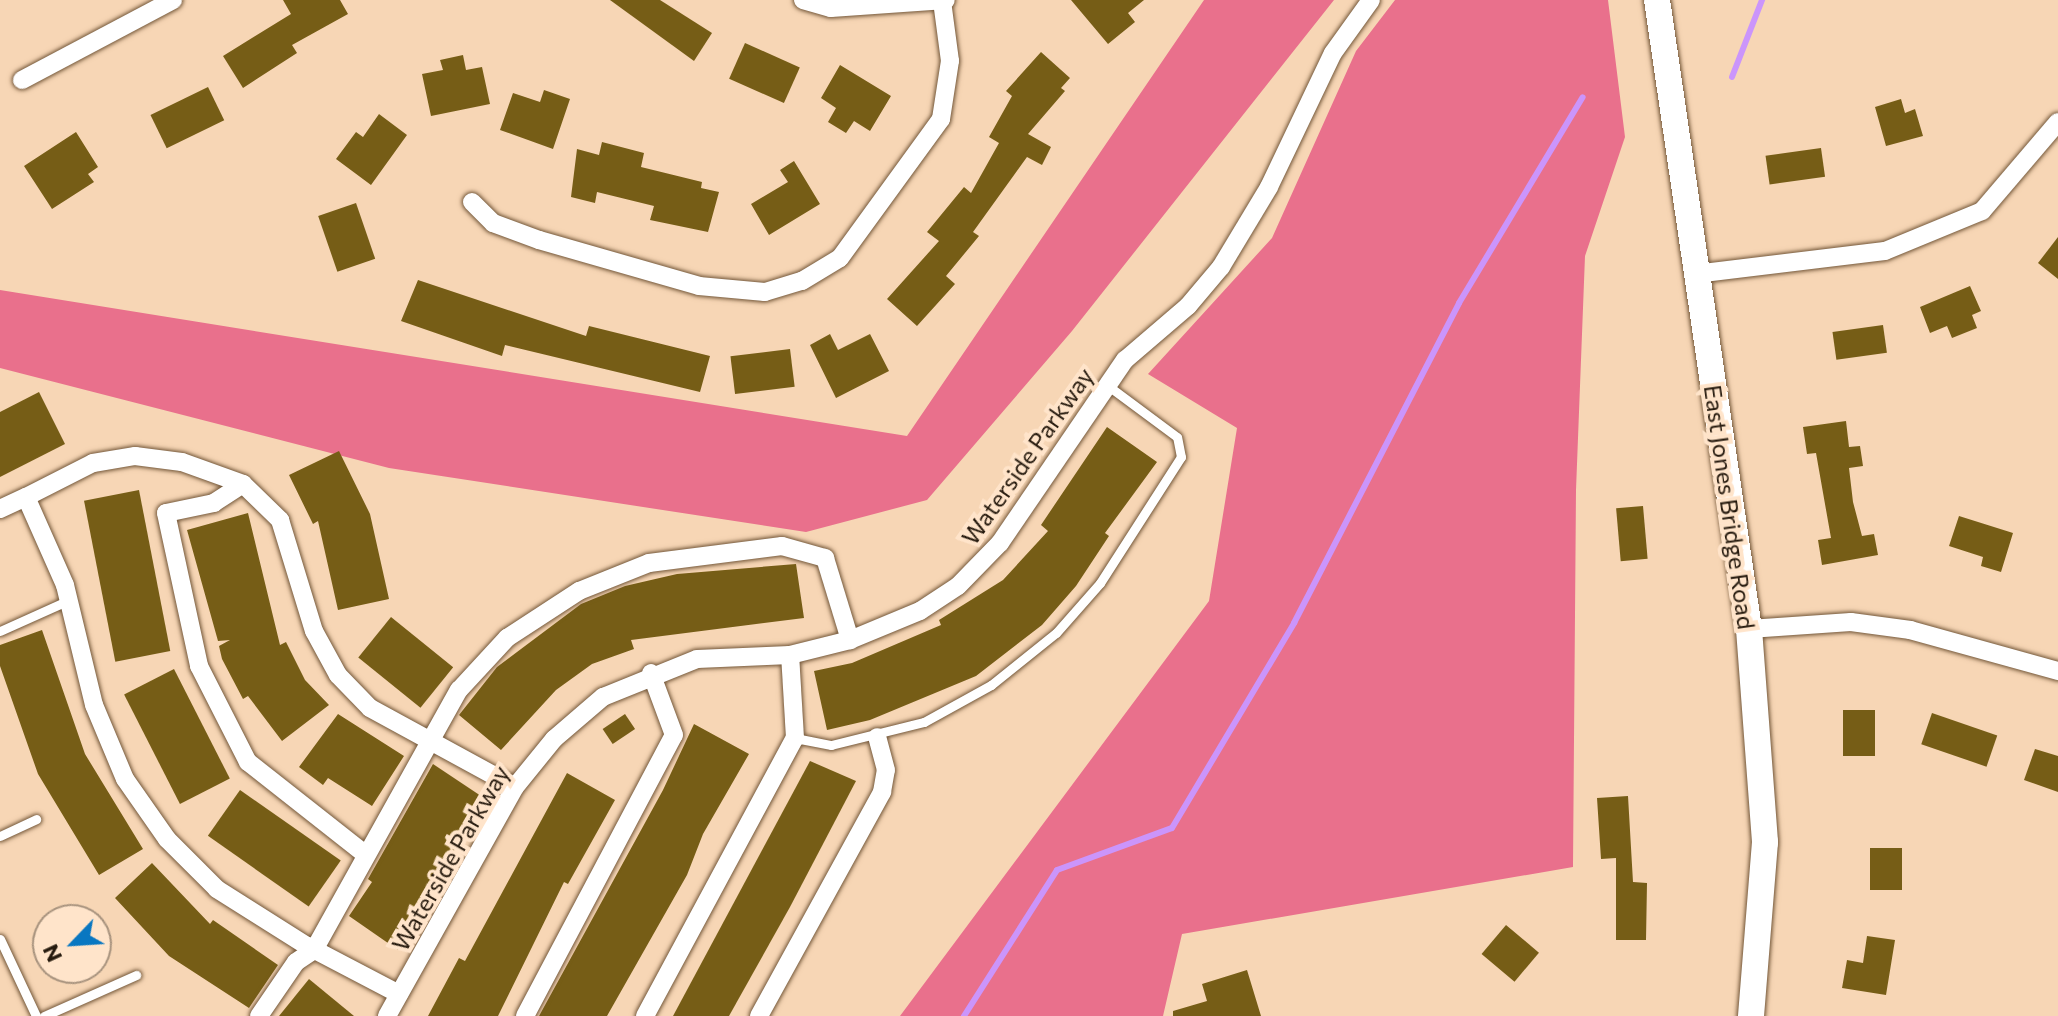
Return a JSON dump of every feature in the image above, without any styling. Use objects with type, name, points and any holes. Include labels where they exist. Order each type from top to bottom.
[{"type":"street","points":[[22,80],[173,0]]},
{"type":"street","points":[[472,202],[493,223],[539,240],[699,286],[765,292],[802,281],[840,258],[941,119],[950,61],[944,1],[831,8],[803,0]]},
{"type":"street","name":"Waterside Parkway","points":[[387,1016],[515,787],[554,739],[603,697],[651,673],[697,659],[790,655],[850,640],[920,611],[958,586],[1000,543],[1125,360],[1188,306],[1221,267],[1269,187],[1333,53],[1371,0]]},
{"type":"street","name":"East Jones Bridge Road","points":[[1657,0],[1749,629],[1765,842],[1751,1016]]},
{"type":"street","points":[[1695,274],[1885,251],[1982,211],[2052,143],[2058,122]]},
{"type":"street","points":[[0,509],[93,463],[135,456],[182,462],[243,484],[280,520],[314,631],[338,675],[370,708],[427,742],[515,787]]},
{"type":"street","points":[[243,484],[214,503],[166,513],[199,666],[248,762],[366,855]]},
{"type":"street","points":[[26,497],[69,600],[94,705],[125,779],[167,839],[217,889],[314,950],[399,994]]},
{"type":"street","points":[[259,1016],[296,962],[314,950],[427,742],[459,690],[507,638],[579,591],[649,563],[782,546],[825,558],[850,640]]},
{"type":"street","points":[[1749,629],[1851,622],[1910,630],[2058,671]]},
{"type":"street","points":[[645,1016],[795,738],[790,655]]},
{"type":"street","points":[[525,1016],[674,735],[651,673]]},
{"type":"street","points":[[759,1016],[882,792],[886,770],[877,737]]},
{"type":"lane","points":[[795,738],[831,745],[877,737],[924,722],[991,685],[1056,633],[1100,583],[1181,457],[1177,437],[1107,385]]},
{"type":"lane","points":[[0,631],[69,600]]},
{"type":"lane","points":[[0,836],[36,819]]},
{"type":"lane","points":[[0,939],[36,1016]]},
{"type":"lane","points":[[44,1016],[136,975]]},
{"type":"shaded area","points":[[1204,0],[1334,0],[1072,331],[927,500],[806,532],[389,468],[0,368],[0,290],[907,436]]},
{"type":"shaded area","points":[[1395,0],[1608,0],[1625,137],[1585,256],[1576,490],[1573,867],[1182,934],[1163,1016],[900,1016],[1209,601],[1237,428],[1148,374],[1272,238],[1356,51]]},
{"type":"building","points":[[283,0],[340,0],[348,14],[292,45],[297,53],[243,88],[223,56],[291,14]]},
{"type":"building","points":[[610,0],[660,0],[712,33],[694,61]]},
{"type":"building","points":[[1071,0],[1144,0],[1128,13],[1135,22],[1108,44]]},
{"type":"building","points":[[745,43],[800,67],[784,103],[729,79]]},
{"type":"building","points":[[1041,52],[1070,78],[1061,88],[1065,91],[1028,134],[1051,147],[1042,165],[1027,157],[973,232],[979,236],[946,276],[955,284],[917,326],[887,299],[939,241],[927,232],[964,187],[971,193],[999,143],[989,137],[1012,96],[1006,91]]},
{"type":"building","points":[[463,55],[466,70],[482,67],[490,104],[431,116],[422,74],[443,70],[440,60]]},
{"type":"building","points":[[840,65],[891,96],[870,131],[854,121],[846,133],[828,122],[836,108],[821,98]]},
{"type":"building","points":[[208,87],[224,120],[167,148],[150,115]]},
{"type":"building","points":[[544,90],[570,99],[553,149],[500,130],[513,93],[540,102]]},
{"type":"building","points":[[1901,99],[1905,113],[1915,109],[1923,136],[1886,146],[1875,107]]},
{"type":"building","points":[[379,114],[407,135],[371,185],[336,159],[356,132],[363,137]]},
{"type":"building","points":[[76,132],[98,167],[88,174],[94,182],[52,209],[24,166]]},
{"type":"building","points":[[602,142],[644,153],[641,167],[702,182],[701,188],[719,192],[708,232],[650,220],[654,206],[597,192],[595,203],[571,197],[577,149],[599,155]]},
{"type":"building","points":[[1821,148],[1825,177],[1770,185],[1766,156]]},
{"type":"building","points":[[794,161],[820,204],[769,235],[751,204],[788,182],[780,170]]},
{"type":"building","points":[[356,203],[375,259],[337,272],[318,216]]},
{"type":"building","points":[[2058,237],[2058,279],[2038,263]]},
{"type":"building","points":[[418,280],[586,336],[589,326],[710,356],[700,392],[505,345],[502,356],[401,321]]},
{"type":"building","points":[[1970,286],[1981,311],[1972,315],[1977,328],[1952,338],[1947,326],[1930,333],[1920,307]]},
{"type":"building","points":[[1883,325],[1887,353],[1836,360],[1832,332]]},
{"type":"building","points":[[830,334],[838,350],[870,334],[889,371],[836,398],[810,345]]},
{"type":"building","points":[[790,349],[795,387],[735,394],[730,356]]},
{"type":"building","points":[[39,392],[65,444],[0,477],[0,412]]},
{"type":"building","points":[[1846,421],[1849,447],[1860,446],[1863,466],[1849,468],[1853,502],[1862,536],[1874,534],[1878,555],[1822,565],[1818,540],[1831,538],[1816,453],[1807,454],[1803,427]]},
{"type":"building","points":[[1107,427],[1157,462],[1105,533],[1109,536],[1076,586],[1042,625],[976,676],[870,720],[827,730],[814,671],[852,663],[941,625],[939,620],[1003,580],[1048,531],[1041,525]]},
{"type":"building","points":[[339,451],[370,514],[389,599],[338,610],[318,521],[313,524],[289,475]]},
{"type":"building","points":[[139,490],[170,651],[115,662],[84,501]]},
{"type":"building","points":[[1643,506],[1648,559],[1621,561],[1616,508]]},
{"type":"building","points":[[248,513],[280,645],[286,642],[305,680],[329,705],[282,741],[248,696],[243,699],[222,659],[219,646],[230,640],[218,641],[187,530]]},
{"type":"building","points":[[1959,516],[2013,533],[2001,572],[1981,566],[1983,557],[1949,546]]},
{"type":"building","points":[[796,564],[804,618],[631,640],[634,649],[592,664],[556,690],[501,750],[459,715],[497,667],[581,604],[625,586],[677,574]]},
{"type":"building","points":[[391,617],[453,667],[420,708],[358,657]]},
{"type":"building","points":[[42,630],[85,754],[143,849],[99,875],[38,774],[0,666],[0,645]]},
{"type":"building","points":[[174,669],[230,779],[180,804],[124,694]]},
{"type":"building","points":[[1843,710],[1875,710],[1875,756],[1843,756]]},
{"type":"building","points":[[1932,713],[1997,735],[1986,767],[1921,744]]},
{"type":"building","points":[[338,714],[404,756],[372,806],[328,778],[323,785],[299,767]]},
{"type":"building","points":[[625,714],[635,729],[613,744],[603,729]]},
{"type":"building","points":[[694,724],[749,754],[703,834],[687,875],[607,1016],[539,1016],[663,790]]},
{"type":"building","points":[[2035,749],[2058,756],[2058,792],[2024,780]]},
{"type":"building","points":[[810,761],[856,781],[790,907],[729,1016],[673,1016]]},
{"type":"building","points":[[433,764],[484,798],[398,950],[349,916],[372,882],[368,879]]},
{"type":"building","points":[[567,773],[615,800],[568,884],[564,882],[498,1016],[428,1016],[459,958],[465,961]]},
{"type":"building","points":[[240,790],[341,861],[309,906],[208,836]]},
{"type":"building","points":[[1628,796],[1633,882],[1647,883],[1646,940],[1616,940],[1616,858],[1601,859],[1597,798]]},
{"type":"building","points":[[1870,848],[1902,848],[1902,890],[1870,890]]},
{"type":"building","points":[[152,863],[210,924],[213,920],[278,965],[249,1008],[169,956],[115,898]]},
{"type":"building","points":[[1506,925],[1539,953],[1515,982],[1482,954]]},
{"type":"building","points":[[1867,936],[1895,940],[1886,995],[1842,988],[1847,960],[1863,963]]},
{"type":"building","points":[[1247,970],[1261,1016],[1173,1016],[1173,1011],[1207,1001],[1202,984]]},
{"type":"building","points":[[309,979],[354,1016],[279,1016]]},
{"type":"waterway","points":[[1732,77],[1762,0]]},
{"type":"waterway","points":[[964,1016],[1057,870],[1172,828],[1294,623],[1459,303],[1583,97]]}]
